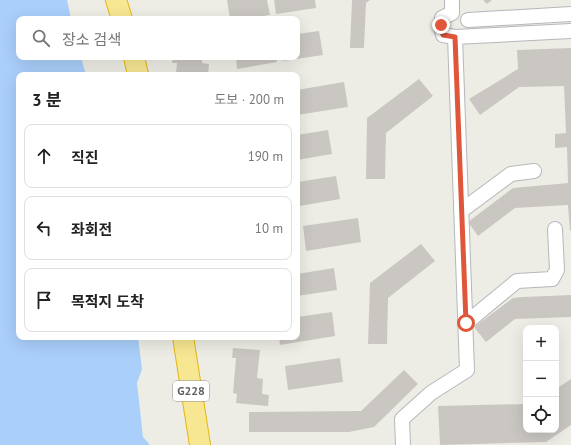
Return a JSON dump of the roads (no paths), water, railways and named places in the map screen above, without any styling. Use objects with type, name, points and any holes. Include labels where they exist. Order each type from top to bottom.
[{"type":"highway","points":[[116,0],[121,16]]},
{"type":"highway","points":[[135,60],[137,72]]},
{"type":"highway","name":"G228","points":[[183,340],[200,445]]},
{"type":"street","points":[[403,445],[402,419],[431,393],[467,370],[461,211],[459,37],[468,28],[468,20],[464,13],[452,6],[442,18],[441,25],[443,35],[459,37],[571,31]]},
{"type":"street","points":[[468,20],[571,14]]},
{"type":"street","points":[[461,211],[511,174],[534,171]]},
{"type":"street","points":[[466,323],[517,281],[552,279],[557,270],[555,229]]},
{"type":"water","points":[[0,0],[67,0],[70,16],[16,16],[16,60],[82,60],[85,72],[16,72],[16,340],[138,340],[142,369],[137,383],[143,437],[150,445],[0,445]]}]
